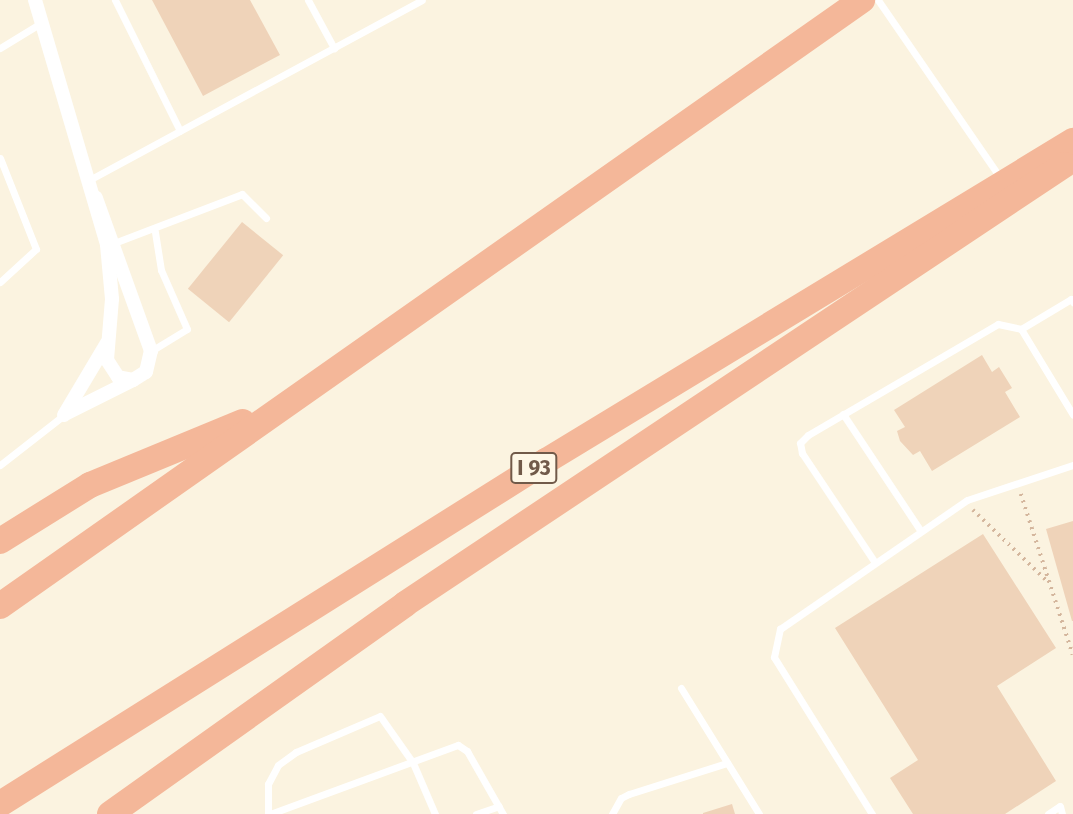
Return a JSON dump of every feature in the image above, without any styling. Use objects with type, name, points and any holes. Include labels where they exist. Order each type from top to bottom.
[{"type":"highway","points":[[0,606],[862,0]]},
{"type":"highway","name":"I 93","points":[[0,804],[546,461],[1073,141]]},
{"type":"highway","points":[[110,814],[405,604],[1073,159]]},
{"type":"highway","points":[[0,541],[90,485],[289,403]]},
{"type":"street","points":[[35,0],[96,198],[151,351],[146,372],[64,415]]},
{"type":"street","points":[[96,198],[111,274],[107,341],[109,368],[117,377],[133,380]]},
{"type":"street","points":[[64,415],[107,341]]},
{"type":"lane","points":[[115,0],[180,131]]},
{"type":"lane","points":[[308,0],[334,48]]},
{"type":"lane","points":[[90,179],[422,0]]},
{"type":"lane","points":[[878,0],[1003,183]]},
{"type":"lane","points":[[0,48],[43,23]]},
{"type":"lane","points":[[0,158],[36,249],[0,282]]},
{"type":"lane","points":[[114,243],[155,231],[242,194],[266,218]]},
{"type":"lane","points":[[151,351],[187,329],[161,270],[155,231]]},
{"type":"lane","points":[[874,561],[802,453],[800,443],[843,414],[998,324],[1021,329],[1071,299],[1073,302]]},
{"type":"lane","points":[[1021,329],[1073,415]]},
{"type":"lane","points":[[843,414],[920,530]]},
{"type":"lane","points":[[0,465],[64,415]]},
{"type":"lane","points":[[872,814],[774,657],[774,644],[780,629],[794,616],[964,502],[1073,465]]},
{"type":"lane","points":[[681,688],[759,814]]},
{"type":"lane","points":[[435,814],[414,763],[380,716],[296,752],[278,765],[268,784],[269,814],[414,763],[458,745],[467,751],[501,810],[476,814]]},
{"type":"lane","points":[[612,814],[621,798],[629,794],[727,763]]},
{"type":"lane","points":[[1048,814],[1060,807],[1062,814]]},
{"type":"path","points":[[1017,482],[1073,655]]},
{"type":"path","points":[[964,502],[1050,584]]},
{"type":"building","points":[[152,0],[250,0],[280,55],[203,96]]},
{"type":"building","points":[[242,222],[283,255],[229,322],[188,289]]},
{"type":"building","points":[[982,355],[992,372],[999,367],[1012,388],[1005,392],[1020,417],[932,471],[920,451],[913,455],[900,441],[897,431],[905,427],[894,410]]},
{"type":"building","points":[[1073,521],[1073,621],[1072,621],[1046,529]]},
{"type":"building","points":[[983,534],[1056,648],[997,686],[1056,781],[1005,814],[913,814],[890,778],[918,760],[835,628]]},
{"type":"building","points":[[732,804],[735,814],[703,814],[703,813]]}]
